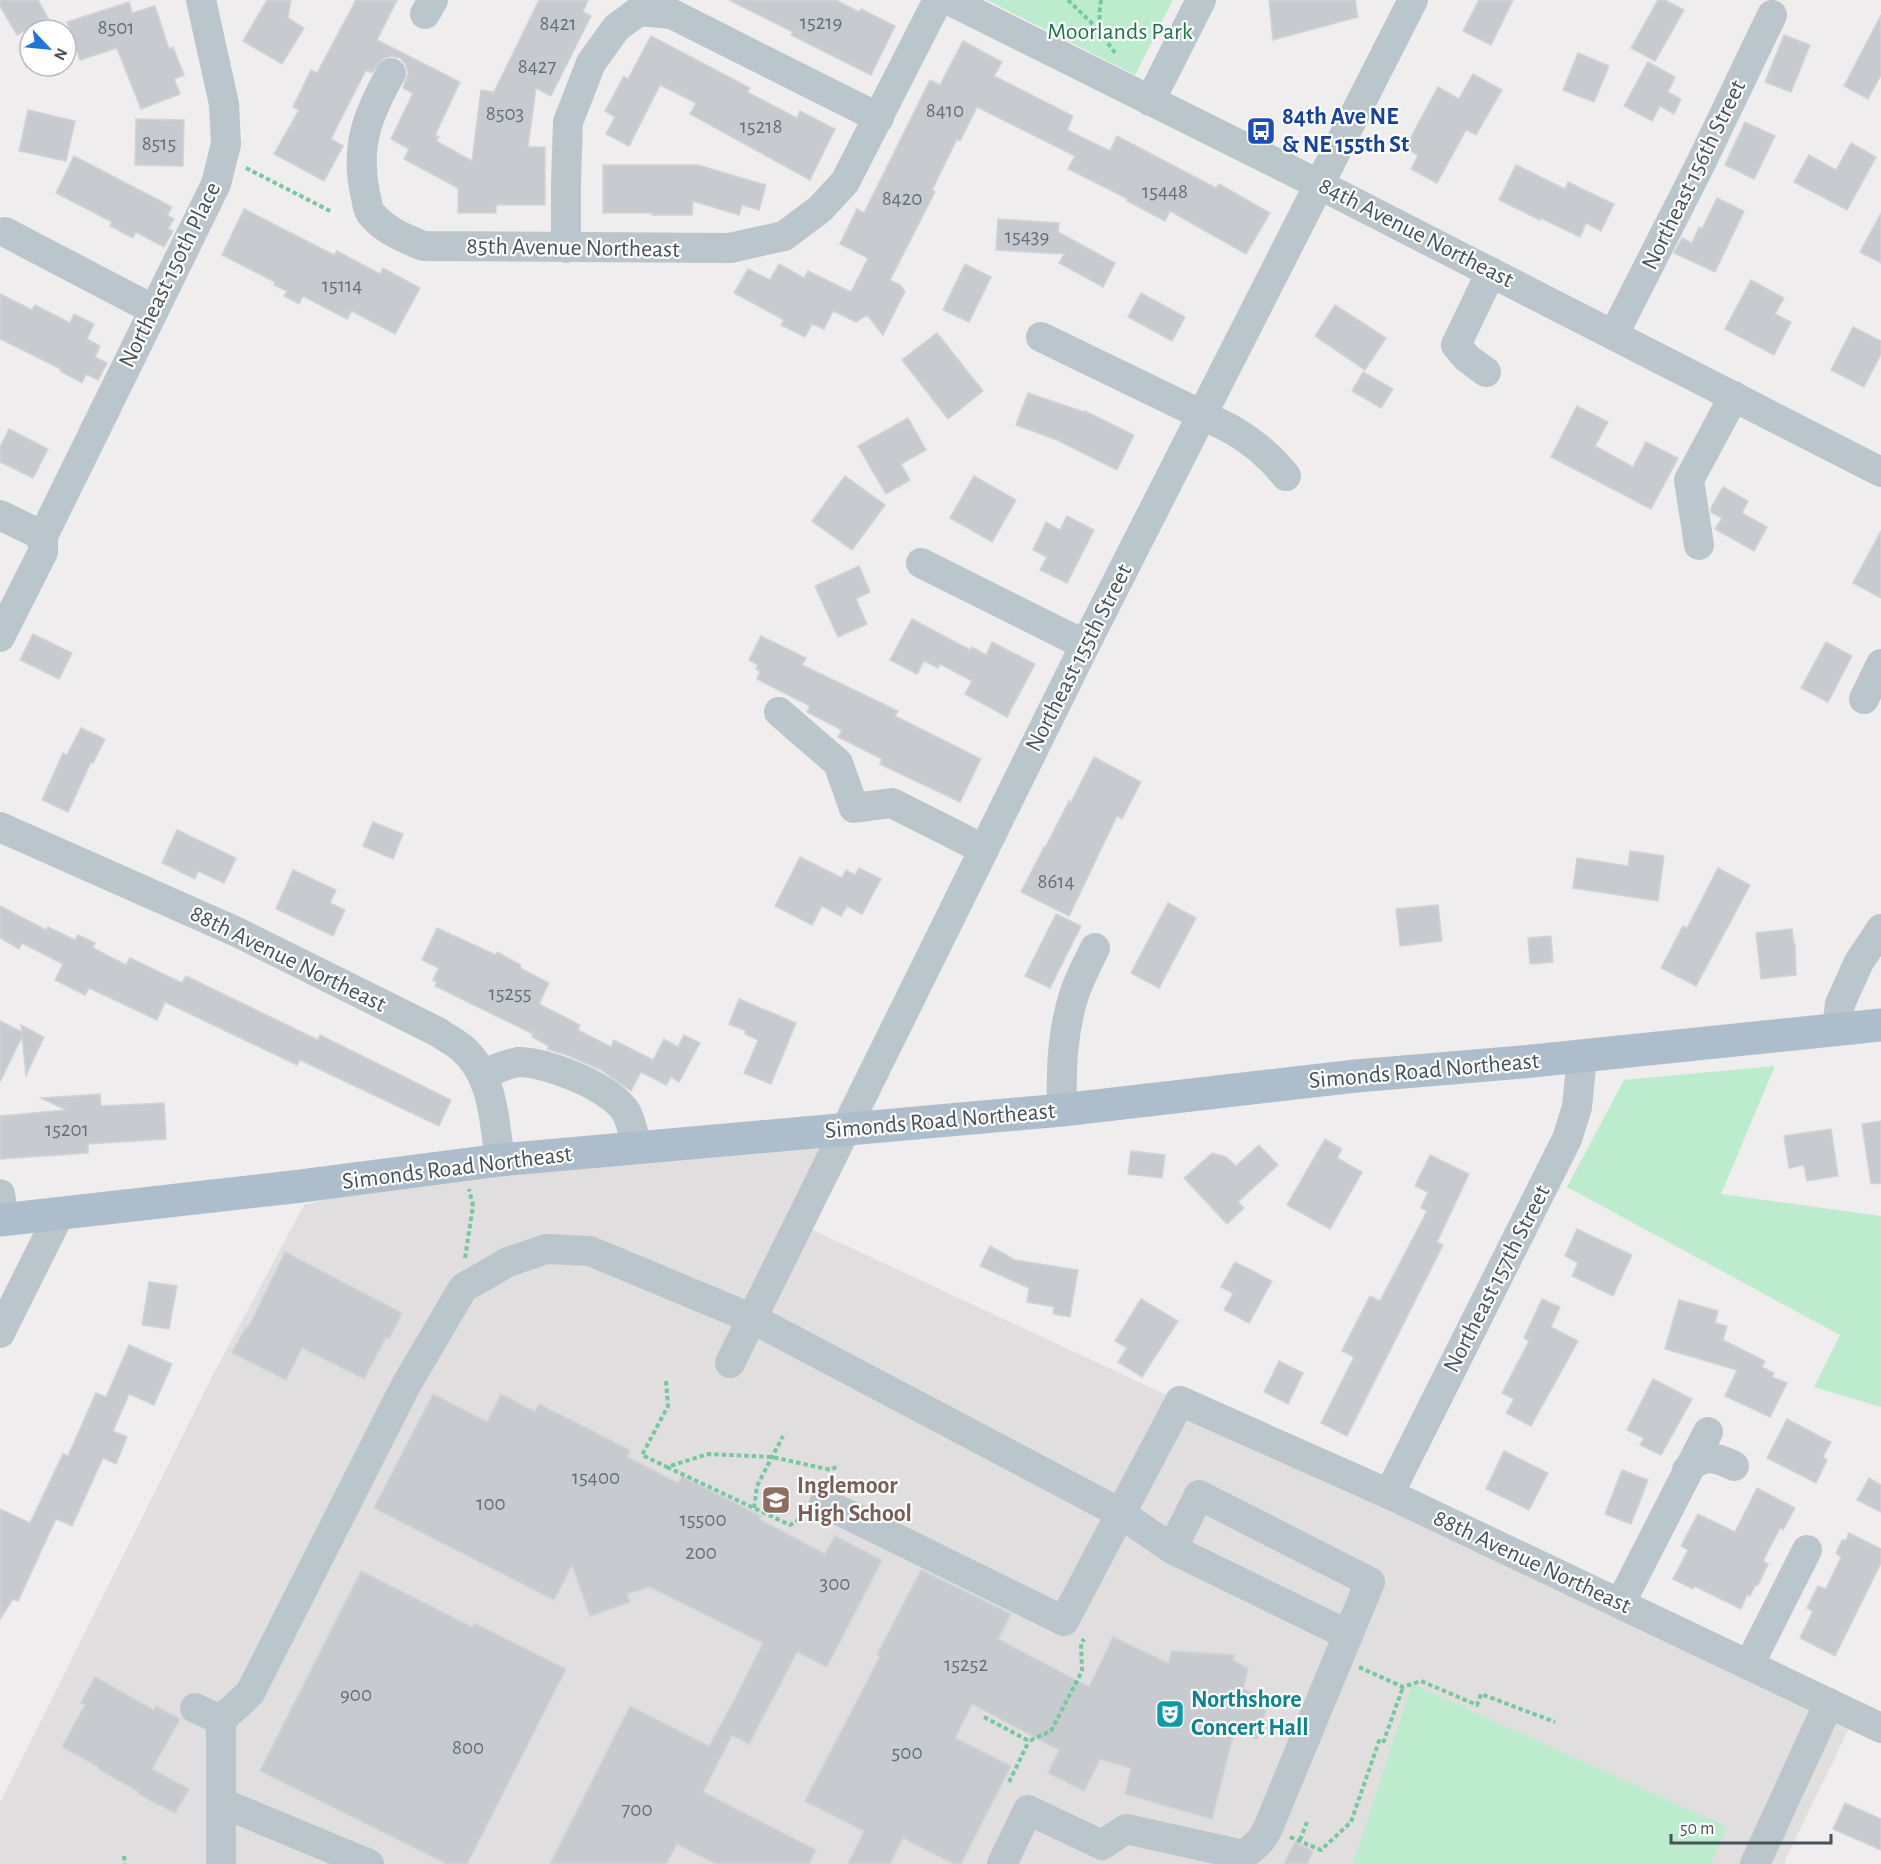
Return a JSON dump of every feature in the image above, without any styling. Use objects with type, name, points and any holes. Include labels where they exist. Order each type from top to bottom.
[{"type":"main road","name":"Simonds Road Northeast","points":[[1,1211],[59,1215],[500,1160],[1062,1110],[1356,1076],[1582,1056],[1881,1025]]},
{"type":"street","name":"Northeast 150th Place","points":[[0,637],[44,552],[43,536],[216,184],[226,144],[224,104],[201,0]]},
{"type":"street","points":[[566,248],[568,122],[591,63],[616,28],[639,11],[672,14],[879,118],[938,0]]},
{"type":"street","name":"84th Avenue Northeast","points":[[949,0],[1320,185],[1881,472]]},
{"type":"street","points":[[1150,100],[1202,0]]},
{"type":"street","name":"Northeast 155th Street","points":[[730,1363],[800,1224],[843,1130],[1085,645],[1413,0]]},
{"type":"street","name":"Northeast 156th Street","points":[[1614,334],[1700,165],[1772,15]]},
{"type":"street","name":"85th Avenue Northeast","points":[[391,73],[372,108],[362,140],[362,176],[370,213],[394,234],[423,246],[730,248],[784,236],[820,209],[845,182],[879,118]]},
{"type":"street","points":[[5,232],[154,310]]},
{"type":"street","points":[[1486,372],[1467,358],[1456,345],[1491,272]]},
{"type":"street","points":[[1041,337],[1231,429],[1253,442],[1271,457],[1286,476]]},
{"type":"street","points":[[1699,545],[1689,480],[1734,396]]},
{"type":"street","points":[[0,515],[43,536]]},
{"type":"street","points":[[921,563],[1085,645]]},
{"type":"street","points":[[1864,699],[1881,664]]},
{"type":"street","points":[[779,712],[837,763],[854,808],[892,803],[983,849]]},
{"type":"street","name":"88th Avenue Northeast","points":[[0,827],[239,933],[438,1032],[463,1049],[483,1074],[491,1100],[500,1160]]},
{"type":"street","points":[[1837,1029],[1840,1004],[1859,963],[1881,929]]},
{"type":"street","points":[[1062,1110],[1062,1046],[1075,993],[1095,948]]},
{"type":"street","name":"Northeast 157th Street","points":[[1389,1494],[1567,1139],[1577,1107],[1582,1056]]},
{"type":"street","points":[[483,1074],[516,1062],[543,1065],[595,1087],[626,1111],[637,1148]]},
{"type":"street","points":[[0,1333],[59,1215]]},
{"type":"street","points":[[221,1864],[222,1803],[208,1714],[250,1693],[406,1385],[464,1288],[508,1262],[546,1249],[590,1251],[753,1319],[1120,1513],[1172,1549],[1349,1649]]},
{"type":"street","name":"88th Avenue Northeast","points":[[1120,1513],[1180,1401],[1389,1494],[1881,1728]]},
{"type":"street","points":[[1620,1604],[1708,1432]]},
{"type":"street","points":[[1688,1470],[1696,1461],[1704,1458],[1716,1458],[1734,1466]]},
{"type":"street","points":[[1002,1864],[1028,1810],[1097,1855],[1126,1829],[1243,1855],[1259,1845],[1349,1649],[1370,1582],[1199,1495],[1172,1549]]},
{"type":"street","points":[[824,1503],[1064,1622],[1120,1513]]},
{"type":"street","points":[[1749,1665],[1807,1550]]},
{"type":"street","points":[[1755,1864],[1829,1703]]},
{"type":"street","points":[[222,1803],[369,1864]]},
{"type":"path","points":[[1068,0],[1100,31],[1119,57]]},
{"type":"path","points":[[1100,31],[1101,0]]},
{"type":"path","points":[[240,164],[332,212]]},
{"type":"path","points":[[464,1262],[473,1206],[468,1185]]},
{"type":"path","points":[[666,1381],[668,1406],[642,1455],[790,1525],[824,1503]]},
{"type":"path","points":[[754,1508],[757,1486],[783,1436]]},
{"type":"path","points":[[667,1467],[708,1454],[772,1457],[831,1470],[839,1465]]},
{"type":"path","points":[[1009,1782],[1029,1741],[1051,1731],[1082,1671],[1081,1643],[1086,1634]]},
{"type":"path","points":[[1349,1649],[1403,1687]]},
{"type":"path","points":[[1285,1846],[1289,1837],[1321,1850],[1351,1822],[1378,1742],[1383,1743],[1403,1687],[1420,1680],[1477,1705],[1481,1694],[1555,1722]]},
{"type":"path","points":[[984,1717],[1029,1741]]},
{"type":"path","points":[[1300,1840],[1307,1822]]},
{"type":"path","points":[[124,1856],[124,1864]]},
{"type":"shaded area","name":"Inglemoor High School","points":[[843,1130],[800,1224],[1855,1716],[1785,1864],[0,1864],[0,1803],[215,1371],[304,1205],[464,1165]]},
{"type":"green space","name":"Moorlands Park","points":[[987,0],[1173,0],[1135,75]]},
{"type":"green space","points":[[1775,1066],[1721,1194],[1881,1216],[1881,1407],[1814,1387],[1840,1335],[1567,1187],[1624,1080]]},
{"type":"green space","points":[[1412,1684],[1727,1827],[1711,1864],[1353,1864]]},
{"type":"building","points":[[0,0],[38,0],[48,18],[18,18],[17,35],[0,6]]},
{"type":"building","points":[[267,0],[291,0],[288,18],[304,28],[282,64],[243,41]]},
{"type":"building","points":[[356,0],[397,0],[377,40],[460,82],[435,135],[439,137],[436,141],[472,161],[481,90],[494,92],[539,0],[588,0],[583,12],[591,16],[551,96],[536,88],[528,147],[545,147],[545,205],[496,205],[496,213],[458,213],[458,188],[404,159],[409,149],[391,139],[413,93],[403,88],[408,73],[406,65],[400,58],[391,56],[382,59],[372,73],[366,70],[331,139],[343,146],[324,181],[274,154],[299,110],[293,107],[311,70],[317,73]]},
{"type":"building","points":[[729,0],[836,0],[859,12],[861,9],[895,26],[871,75],[791,35],[793,32]]},
{"type":"building","points":[[1269,0],[1355,0],[1358,17],[1273,40]]},
{"type":"building","points":[[1479,0],[1513,0],[1491,45],[1463,31]]},
{"type":"building","points":[[1658,0],[1665,0],[1684,10],[1655,61],[1631,48]]},
{"type":"building","points":[[129,2],[132,13],[155,6],[169,49],[173,47],[184,75],[174,79],[180,94],[141,109],[117,48],[80,60],[78,18]]},
{"type":"building","points":[[1881,15],[1881,75],[1868,99],[1844,86]]},
{"type":"building","points":[[1784,35],[1810,45],[1791,92],[1765,82]]},
{"type":"building","points":[[651,36],[750,88],[747,92],[797,118],[800,111],[835,129],[810,180],[690,114],[696,103],[660,85],[629,146],[606,134],[615,117],[605,111],[624,76],[628,79]]},
{"type":"building","points":[[963,41],[1002,62],[994,76],[1073,116],[1067,130],[1110,151],[1117,136],[1216,188],[1219,184],[1270,213],[1246,254],[1170,211],[1165,221],[1127,201],[1128,199],[1068,169],[1075,156],[977,107],[960,141],[957,139],[932,190],[935,192],[890,280],[900,285],[905,291],[883,335],[867,315],[856,322],[833,311],[824,329],[812,324],[805,337],[781,325],[784,320],[734,293],[748,269],[770,280],[779,264],[804,278],[808,271],[851,292],[868,258],[840,244],[857,209],[864,213],[930,80],[940,85]]},
{"type":"building","points":[[1578,53],[1609,66],[1594,102],[1563,90]]},
{"type":"building","points":[[1648,62],[1675,77],[1668,92],[1681,99],[1674,114],[1660,106],[1652,121],[1624,106]]},
{"type":"building","points":[[1473,74],[1502,90],[1476,135],[1466,130],[1437,183],[1411,169],[1418,155],[1405,148],[1438,87],[1459,99]]},
{"type":"building","points":[[28,110],[75,121],[66,161],[19,151]]},
{"type":"building","points":[[136,119],[184,120],[183,166],[135,165]]},
{"type":"building","points":[[1745,122],[1775,136],[1754,179],[1725,165]]},
{"type":"building","points":[[1851,143],[1876,157],[1847,210],[1794,182],[1809,155],[1836,170]]},
{"type":"building","points":[[74,156],[172,207],[167,215],[174,219],[168,229],[173,231],[164,247],[136,232],[133,238],[110,226],[112,222],[56,193]]},
{"type":"building","points":[[603,165],[698,165],[766,185],[759,210],[742,205],[739,215],[693,201],[692,215],[603,213]]},
{"type":"building","points":[[1516,165],[1565,189],[1568,182],[1614,204],[1601,231],[1586,223],[1580,237],[1499,200]]},
{"type":"building","points":[[1717,198],[1744,211],[1715,272],[1674,253],[1682,238],[1692,243],[1699,227],[1702,229]]},
{"type":"building","points":[[244,209],[334,255],[337,251],[380,274],[383,268],[420,288],[395,334],[352,311],[347,319],[303,296],[299,304],[284,296],[287,291],[274,285],[275,282],[222,255]]},
{"type":"building","points":[[1881,213],[1881,263],[1860,252]]},
{"type":"building","points":[[998,219],[1059,223],[1058,232],[1115,263],[1103,287],[1059,263],[1064,254],[996,250]]},
{"type":"building","points":[[965,264],[991,277],[969,322],[943,310]]},
{"type":"building","points":[[1751,280],[1784,298],[1775,314],[1791,322],[1774,355],[1725,329]]},
{"type":"building","points":[[1141,293],[1185,317],[1172,341],[1128,317]]},
{"type":"building","points":[[0,294],[32,310],[35,305],[70,323],[74,314],[94,324],[87,339],[100,346],[95,357],[107,363],[98,380],[86,374],[82,383],[60,371],[61,369],[0,339]]},
{"type":"building","points":[[1335,305],[1386,338],[1365,370],[1315,336]]},
{"type":"building","points":[[1853,327],[1881,341],[1881,354],[1864,387],[1831,370]]},
{"type":"building","points":[[937,333],[983,391],[948,419],[902,360]]},
{"type":"building","points":[[1363,372],[1393,389],[1381,408],[1352,391]]},
{"type":"building","points":[[1028,393],[1085,411],[1134,435],[1117,470],[1057,440],[1016,425]]},
{"type":"building","points":[[1577,406],[1608,422],[1595,446],[1633,467],[1646,442],[1678,458],[1651,509],[1551,457]]},
{"type":"building","points":[[908,418],[926,450],[901,464],[910,480],[886,494],[858,446]]},
{"type":"building","points":[[9,429],[48,449],[33,478],[0,462],[0,447]]},
{"type":"building","points":[[845,476],[885,505],[852,550],[812,521]]},
{"type":"building","points":[[974,476],[1016,500],[992,542],[950,518]]},
{"type":"building","points":[[1723,487],[1748,501],[1742,513],[1767,527],[1754,551],[1715,529],[1722,518],[1711,512],[1711,508]]},
{"type":"building","points":[[1067,516],[1094,530],[1067,583],[1040,570],[1047,557],[1033,550],[1046,522],[1060,530]]},
{"type":"building","points":[[1881,531],[1881,598],[1853,583]]},
{"type":"building","points":[[859,566],[870,592],[856,599],[867,624],[838,637],[815,586]]},
{"type":"building","points":[[912,619],[970,650],[972,647],[986,655],[992,642],[1035,664],[1007,717],[965,694],[972,681],[940,664],[938,668],[924,661],[917,674],[890,660]]},
{"type":"building","points":[[33,634],[72,653],[59,679],[20,660]]},
{"type":"building","points":[[761,636],[806,658],[802,665],[898,711],[895,716],[981,759],[960,802],[880,764],[882,759],[838,737],[842,730],[807,712],[810,706],[757,679],[760,671],[756,669],[758,665],[749,660]]},
{"type":"building","points":[[1826,642],[1852,656],[1828,702],[1801,688]]},
{"type":"building","points":[[81,728],[105,739],[93,763],[91,762],[68,812],[42,800],[63,753],[67,755]]},
{"type":"building","points":[[1094,757],[1141,782],[1122,819],[1117,816],[1069,916],[1021,892]]},
{"type":"building","points":[[373,822],[403,834],[393,859],[363,846]]},
{"type":"building","points":[[177,830],[236,858],[224,883],[198,871],[195,879],[162,863]]},
{"type":"building","points":[[1630,851],[1664,856],[1658,901],[1573,888],[1577,858],[1628,866]]},
{"type":"building","points":[[800,857],[842,878],[846,870],[855,875],[859,868],[881,879],[862,914],[847,906],[841,916],[822,906],[812,925],[775,906]]},
{"type":"building","points":[[1718,868],[1750,885],[1696,986],[1661,968],[1683,926],[1687,928]]},
{"type":"building","points":[[293,870],[336,890],[330,903],[345,910],[333,936],[276,909]]},
{"type":"building","points":[[1168,903],[1196,918],[1159,988],[1131,973]]},
{"type":"building","points":[[1438,905],[1442,941],[1400,946],[1396,909]]},
{"type":"building","points":[[0,906],[46,930],[48,927],[75,940],[78,935],[95,943],[93,948],[126,965],[130,958],[182,983],[186,976],[318,1040],[320,1035],[451,1100],[439,1126],[300,1060],[297,1065],[165,1002],[157,1020],[89,988],[85,995],[55,980],[63,964],[22,943],[19,949],[0,938]]},
{"type":"building","points":[[1056,914],[1081,926],[1050,988],[1025,976]]},
{"type":"building","points":[[437,928],[496,955],[497,952],[521,965],[520,968],[549,983],[539,1004],[580,1025],[578,1030],[611,1047],[614,1040],[653,1060],[664,1039],[678,1047],[684,1035],[700,1043],[679,1082],[671,1077],[666,1085],[641,1072],[631,1091],[601,1070],[547,1049],[549,1046],[532,1037],[533,1034],[435,986],[437,982],[433,980],[439,968],[422,960]]},
{"type":"building","points":[[1792,929],[1796,975],[1761,979],[1756,933]]},
{"type":"building","points":[[1551,936],[1553,962],[1530,964],[1528,938]]},
{"type":"building","points":[[739,999],[796,1023],[771,1084],[744,1073],[758,1040],[745,1034],[746,1031],[729,1024]]},
{"type":"building","points":[[0,1021],[22,1032],[21,1025],[44,1037],[26,1075],[22,1037],[0,1082]]},
{"type":"building","points":[[100,1094],[101,1106],[164,1103],[166,1139],[88,1144],[88,1153],[0,1159],[0,1116],[66,1110],[41,1098]]},
{"type":"building","points":[[1881,1121],[1881,1183],[1871,1184],[1862,1124]]},
{"type":"building","points":[[1831,1129],[1838,1176],[1807,1181],[1804,1165],[1789,1168],[1784,1136]]},
{"type":"building","points":[[1325,1139],[1342,1149],[1337,1158],[1362,1172],[1330,1229],[1287,1205]]},
{"type":"building","points":[[1259,1145],[1278,1165],[1238,1202],[1244,1208],[1227,1224],[1184,1178],[1212,1153],[1226,1157],[1236,1166]]},
{"type":"building","points":[[1131,1151],[1165,1155],[1162,1178],[1128,1174]]},
{"type":"building","points":[[1430,1155],[1469,1174],[1437,1242],[1443,1245],[1347,1436],[1321,1423],[1354,1357],[1342,1351],[1370,1296],[1380,1301],[1427,1211],[1421,1208],[1428,1192],[1415,1186]]},
{"type":"building","points":[[1577,1229],[1632,1255],[1613,1296],[1572,1276],[1578,1263],[1565,1256]]},
{"type":"building","points":[[990,1246],[1015,1260],[1078,1270],[1070,1317],[1053,1314],[1054,1307],[1027,1302],[1029,1288],[980,1266]]},
{"type":"building","points":[[285,1252],[402,1313],[389,1339],[386,1337],[364,1379],[302,1348],[286,1380],[232,1353],[246,1327],[248,1328]]},
{"type":"building","points":[[1235,1262],[1272,1281],[1249,1323],[1224,1310],[1233,1293],[1221,1287]]},
{"type":"building","points":[[149,1282],[177,1286],[169,1329],[142,1325]]},
{"type":"building","points":[[1141,1299],[1178,1321],[1142,1377],[1118,1362],[1127,1348],[1115,1341]]},
{"type":"building","points":[[1542,1299],[1560,1307],[1551,1327],[1578,1341],[1531,1426],[1506,1413],[1514,1399],[1502,1393],[1529,1341],[1524,1338]]},
{"type":"building","points":[[1679,1300],[1718,1311],[1715,1323],[1727,1326],[1723,1340],[1765,1361],[1762,1367],[1774,1373],[1772,1377],[1787,1383],[1770,1417],[1725,1396],[1737,1370],[1665,1349]]},
{"type":"building","points":[[129,1345],[172,1364],[154,1405],[129,1394],[113,1431],[127,1437],[116,1464],[103,1458],[72,1526],[56,1519],[18,1601],[13,1599],[0,1619],[0,1509],[30,1523],[63,1454],[68,1456],[96,1393],[106,1397]]},
{"type":"building","points":[[1279,1361],[1303,1373],[1288,1404],[1264,1392]]},
{"type":"building","points":[[1653,1379],[1692,1399],[1661,1455],[1640,1445],[1644,1438],[1627,1430]]},
{"type":"building","points":[[433,1394],[487,1422],[501,1394],[535,1412],[539,1404],[630,1450],[627,1457],[678,1483],[682,1476],[761,1516],[759,1519],[825,1554],[835,1536],[882,1560],[827,1667],[797,1652],[749,1744],[732,1735],[703,1792],[816,1850],[809,1864],[716,1864],[677,1844],[666,1864],[550,1864],[630,1706],[709,1746],[763,1643],[650,1587],[627,1594],[630,1602],[590,1616],[572,1565],[554,1600],[374,1508]]},
{"type":"building","points":[[1787,1419],[1831,1442],[1823,1457],[1827,1460],[1816,1483],[1767,1458]]},
{"type":"building","points":[[1504,1451],[1548,1473],[1529,1510],[1486,1489]]},
{"type":"building","points":[[1622,1470],[1648,1480],[1631,1524],[1605,1514]]},
{"type":"building","points":[[1869,1478],[1881,1485],[1881,1512],[1857,1500]]},
{"type":"building","points":[[1757,1488],[1795,1508],[1783,1530],[1780,1528],[1763,1561],[1768,1564],[1758,1585],[1755,1586],[1750,1596],[1747,1595],[1741,1609],[1694,1586],[1693,1589],[1673,1579],[1688,1550],[1681,1546],[1698,1514],[1735,1532]]},
{"type":"building","points":[[1849,1533],[1881,1549],[1881,1563],[1835,1656],[1800,1638],[1813,1611],[1807,1608],[1818,1586],[1826,1589],[1841,1557],[1836,1553],[1842,1540],[1846,1540]]},
{"type":"building","points":[[921,1570],[1011,1614],[998,1639],[1089,1687],[1113,1637],[1168,1663],[1172,1651],[1235,1655],[1233,1660],[1248,1669],[1243,1689],[1270,1697],[1257,1739],[1234,1732],[1212,1819],[1125,1794],[1131,1768],[1100,1759],[1084,1791],[1048,1773],[1059,1750],[972,1704],[955,1738],[1011,1766],[961,1864],[954,1864],[903,1838],[890,1864],[848,1864],[864,1831],[805,1801],[880,1656],[877,1655]]},
{"type":"building","points":[[361,1571],[472,1627],[474,1623],[566,1669],[467,1864],[447,1864],[260,1771]]},
{"type":"building","points":[[95,1677],[154,1710],[156,1706],[180,1719],[152,1769],[189,1789],[175,1813],[138,1794],[139,1792],[98,1769],[99,1767],[62,1747],[85,1705],[81,1703]]},
{"type":"building","points":[[1845,1803],[1881,1819],[1881,1850],[1833,1829]]},
{"type":"building","points":[[1295,1842],[1313,1851],[1307,1864],[1284,1864]]},
{"type":"place","name":"84th Ave NE & NE 155th St","points":[[1261,131]]},
{"type":"place","name":"Inglemoor High School","points":[[776,1500]]},
{"type":"place","name":"Northshore Concert Hall","points":[[1170,1714]]}]
